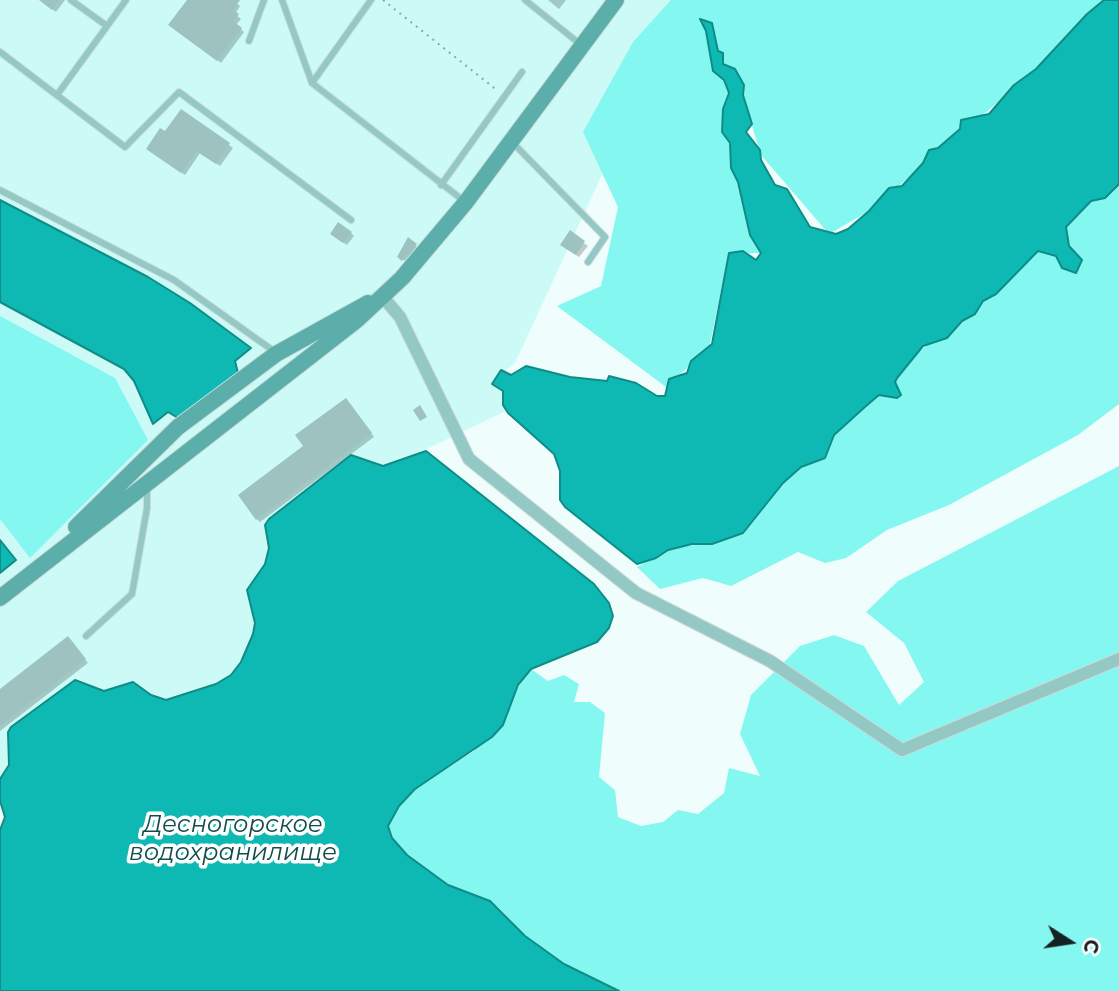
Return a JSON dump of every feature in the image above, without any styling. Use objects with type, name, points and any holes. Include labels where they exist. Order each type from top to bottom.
[{"type":"street","points":[[0,598],[357,320],[419,261],[616,0]]},
{"type":"street","points":[[24,579],[178,427],[276,354],[382,296]]},
{"type":"street","points":[[382,296],[400,317],[469,459],[636,593],[770,661],[902,750],[1119,659]]},
{"type":"lane","points":[[71,0],[107,26]]},
{"type":"lane","points":[[57,95],[126,0]]},
{"type":"lane","points":[[249,41],[264,0]]},
{"type":"lane","points":[[282,0],[312,83],[466,202]]},
{"type":"lane","points":[[312,83],[371,0]]},
{"type":"lane","points":[[525,0],[582,46]]},
{"type":"lane","points":[[0,52],[125,147],[179,92],[351,220]]},
{"type":"lane","points":[[441,185],[522,72]]},
{"type":"lane","points":[[512,141],[605,237],[588,262]]},
{"type":"lane","points":[[0,190],[174,280],[276,354]]},
{"type":"lane","points":[[86,636],[132,594],[147,508],[146,482]]},
{"type":"path","points":[[383,0],[504,96]]},
{"type":"shaded area","points":[[0,0],[687,0],[679,8],[515,363],[504,371],[510,409],[393,465],[383,466],[351,456],[269,519],[269,548],[265,564],[247,590],[255,623],[253,634],[241,662],[231,675],[217,684],[166,700],[151,695],[133,682],[104,691],[81,682],[8,733],[9,765],[0,779]]},
{"type":"shaded area","points":[[671,0],[1119,0],[869,211],[829,234],[761,155],[735,71],[723,109],[761,253],[729,253],[709,348],[666,387],[557,306],[601,286],[618,207],[583,132],[633,42]]},
{"type":"shaded area","points":[[1119,184],[1119,404],[1078,435],[949,505],[887,530],[846,558],[825,563],[798,552],[731,586],[703,578],[660,589],[637,567],[676,546],[702,545],[832,422],[879,395],[889,397],[897,377],[912,357],[980,305],[1038,251],[1056,256],[1060,263],[1077,255],[1069,246],[1066,227],[1091,201],[1105,198]]},
{"type":"shaded area","points":[[0,316],[115,378],[148,440],[30,558],[0,519]]},
{"type":"shaded area","points":[[1119,466],[1119,991],[619,991],[564,964],[525,936],[498,907],[448,885],[407,855],[392,838],[388,826],[399,806],[415,789],[474,751],[531,669],[548,681],[564,675],[579,684],[574,702],[590,702],[605,713],[599,777],[615,790],[618,817],[641,826],[663,822],[678,810],[698,814],[724,793],[729,768],[760,776],[740,734],[751,695],[800,646],[834,635],[864,646],[899,705],[924,682],[904,643],[866,612],[898,581]]},
{"type":"water","points":[[1104,0],[1119,0],[1119,184],[1105,198],[1091,201],[1066,227],[1069,246],[1082,260],[1076,273],[1062,268],[1056,256],[1038,251],[947,338],[923,346],[895,382],[901,395],[897,398],[879,395],[866,406],[834,435],[825,458],[801,467],[783,483],[743,533],[712,544],[692,544],[668,550],[656,558],[637,564],[565,507],[560,500],[560,471],[554,454],[508,413],[503,405],[503,391],[492,384],[501,370],[511,375],[526,366],[570,377],[607,381],[609,376],[636,383],[657,396],[665,396],[669,379],[687,373],[691,361],[712,344],[729,253],[743,251],[756,260],[761,253],[750,235],[738,182],[731,168],[730,143],[722,132],[723,109],[729,93],[724,80],[713,71],[706,31],[700,19],[712,23],[718,51],[723,53],[723,64],[735,69],[744,85],[743,95],[752,124],[746,132],[760,150],[761,160],[775,185],[787,189],[810,227],[836,234],[848,229],[869,211],[889,188],[902,186],[923,163],[929,150],[938,148],[960,129],[961,120],[989,114],[1014,85],[1036,69],[1087,14]]},
{"type":"water","points":[[0,200],[148,277],[190,303],[251,348],[235,361],[238,373],[178,418],[168,412],[153,424],[134,381],[124,369],[0,302]]},
{"type":"water","name":"Десногорское водохранилище","points":[[426,451],[594,584],[609,603],[613,616],[609,628],[597,642],[531,669],[518,685],[503,725],[492,737],[415,789],[399,806],[388,826],[392,838],[407,855],[448,885],[490,901],[525,936],[564,964],[619,991],[0,991],[0,830],[5,817],[0,801],[0,779],[9,765],[8,732],[11,727],[75,680],[104,691],[133,682],[151,695],[166,700],[216,684],[231,675],[241,662],[253,634],[255,623],[247,590],[265,564],[269,548],[265,525],[269,519],[351,455],[383,466]]},
{"type":"water","points":[[0,540],[16,560],[0,573]]},
{"type":"building","points":[[39,0],[59,0],[52,10]]},
{"type":"building","points":[[187,0],[240,0],[233,10],[239,14],[233,21],[242,28],[217,61],[168,25]]},
{"type":"building","points":[[181,109],[230,143],[216,164],[196,151],[181,173],[146,149],[160,128],[165,131]]},
{"type":"building","points":[[338,222],[352,232],[343,243],[330,234]]},
{"type":"building","points":[[570,230],[585,241],[576,255],[560,245]]},
{"type":"building","points":[[408,237],[417,244],[402,261],[397,257]]},
{"type":"building","points":[[346,398],[372,433],[256,520],[238,495],[303,446],[295,435]]},
{"type":"building","points":[[420,405],[427,417],[420,421],[413,410]]},
{"type":"building","points":[[68,636],[86,659],[0,726],[0,689]]}]
